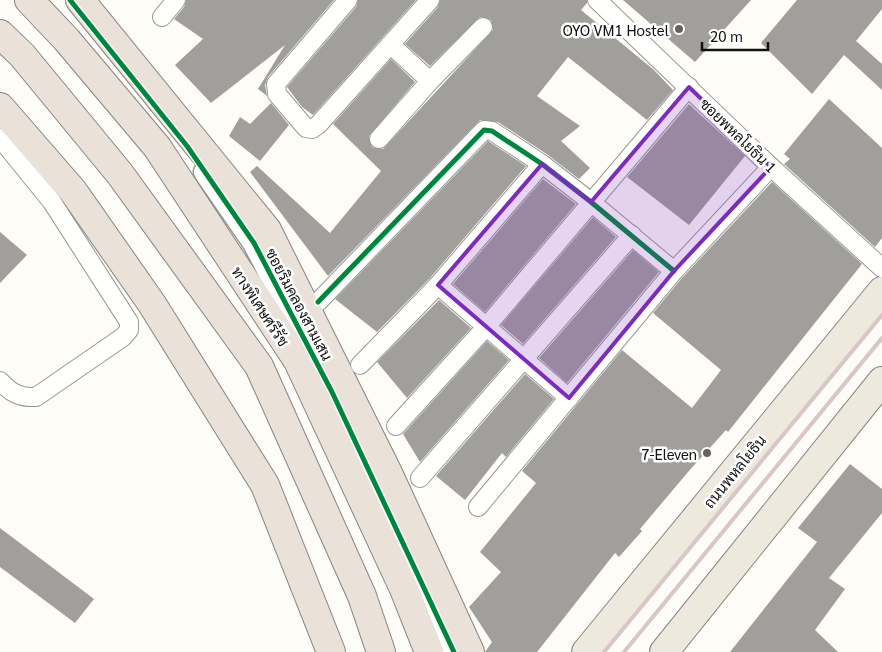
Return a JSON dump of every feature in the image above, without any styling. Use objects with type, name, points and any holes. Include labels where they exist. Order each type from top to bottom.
[{"type":"highway","name":"ทางพิเศษศรีรัช","points":[[29,0],[66,39],[157,147],[298,362],[404,589],[429,652]]},
{"type":"highway","points":[[80,0],[267,230],[361,418],[470,652]]},
{"type":"highway","points":[[0,34],[22,55],[120,174],[259,366],[362,596],[381,652]]},
{"type":"highway","points":[[0,107],[73,191],[152,304],[264,485],[331,652]]},
{"type":"highway","points":[[357,444],[361,418]]},
{"type":"main road","name":"ถนนพหลโยธิน","points":[[586,652],[882,290]]},
{"type":"main road","points":[[664,652],[882,381]]},
{"type":"street","name":"ซอยริมคลองสามเสน","points":[[70,0],[187,146],[254,243],[332,392],[454,652]]},
{"type":"street","points":[[162,17],[176,0]]},
{"type":"street","points":[[348,0],[276,84],[277,94],[306,128],[312,129],[318,124],[392,45],[430,0]]},
{"type":"street","name":"ซอยพหลโยธิน 1","points":[[597,0],[771,167],[882,268]]},
{"type":"street","points":[[379,140],[430,81],[483,27]]},
{"type":"street","points":[[392,45],[430,81]]},
{"type":"street","points":[[396,426],[486,327],[689,87]]},
{"type":"street","points":[[318,302],[484,130],[492,131],[542,164],[632,235],[674,271]]},
{"type":"street","points":[[0,138],[52,202],[129,322],[129,330],[123,337],[36,397],[23,398],[10,391],[0,381]]},
{"type":"street","points":[[360,364],[438,285],[542,164]]},
{"type":"street","points":[[478,507],[674,271],[771,167]]},
{"type":"street","points":[[420,478],[525,360],[632,235]]},
{"type":"street","points":[[438,285],[569,398]]},
{"type":"highlighted area","points":[[689,87],[771,167],[674,271],[569,398],[438,285],[542,164],[591,202]]},
{"type":"building","points":[[186,0],[334,0],[268,77],[265,85],[267,96],[258,89],[285,45],[211,103],[175,65],[203,39],[174,19],[184,7]]},
{"type":"building","points":[[358,0],[416,0],[313,115],[302,107],[287,87],[356,7]]},
{"type":"building","points":[[440,0],[587,0],[587,3],[581,10],[654,70],[673,90],[647,120],[568,57],[537,96],[580,126],[561,141],[590,168],[579,179],[548,155],[498,122],[480,120],[328,276],[250,172],[257,166],[330,233],[381,171],[333,124],[391,59],[415,82],[369,136],[372,147],[383,149],[493,30],[491,20],[480,17],[430,66],[405,44],[438,7]]},
{"type":"building","points":[[623,0],[751,0],[695,62]]},
{"type":"building","points":[[797,0],[882,0],[882,9],[856,41],[882,64],[882,90],[844,55],[812,94],[761,43]]},
{"type":"building","points":[[829,99],[882,148],[882,238],[875,247],[784,164],[790,159],[784,154]]},
{"type":"building","points":[[271,103],[289,125],[260,161],[229,136],[240,117],[250,124]]},
{"type":"building","points":[[689,104],[745,156],[689,225],[627,177]]},
{"type":"building","points":[[488,141],[526,166],[430,278],[377,332],[335,299]]},
{"type":"building","points":[[543,179],[576,204],[485,312],[453,284]]},
{"type":"building","points":[[772,182],[862,264],[728,432],[726,430],[688,472],[619,557],[615,553],[537,652],[485,652],[492,642],[469,607],[501,572],[480,552],[536,483],[522,471],[622,350],[692,408],[721,370],[653,313],[682,278]]},
{"type":"building","points":[[593,217],[616,237],[523,344],[501,325]]},
{"type":"building","points":[[0,232],[27,255],[0,283]]},
{"type":"building","points":[[633,250],[659,272],[567,383],[539,358]]},
{"type":"building","points":[[439,300],[471,328],[407,398],[377,362]]},
{"type":"building","points":[[487,341],[509,360],[420,462],[403,434]]},
{"type":"building","points":[[525,374],[554,399],[506,457],[502,453],[465,500],[436,476]]},
{"type":"building","points":[[850,464],[882,489],[882,513],[829,578],[845,589],[815,630],[838,652],[730,652],[817,542],[798,528]]},
{"type":"building","points":[[0,528],[94,599],[75,623],[0,567]]},
{"type":"railway","points":[[604,652],[882,315]]},
{"type":"railway","points":[[624,652],[882,338]]},
{"type":"cycle path","points":[[70,0],[187,146],[254,243],[332,392],[454,652]]},
{"type":"cycle path","points":[[318,302],[484,130],[492,131],[542,164],[674,271]]},
{"type":"place","name":"OYO VM1 Hostel","points":[[679,29]]},
{"type":"place","name":"7-Eleven","points":[[707,453]]}]
